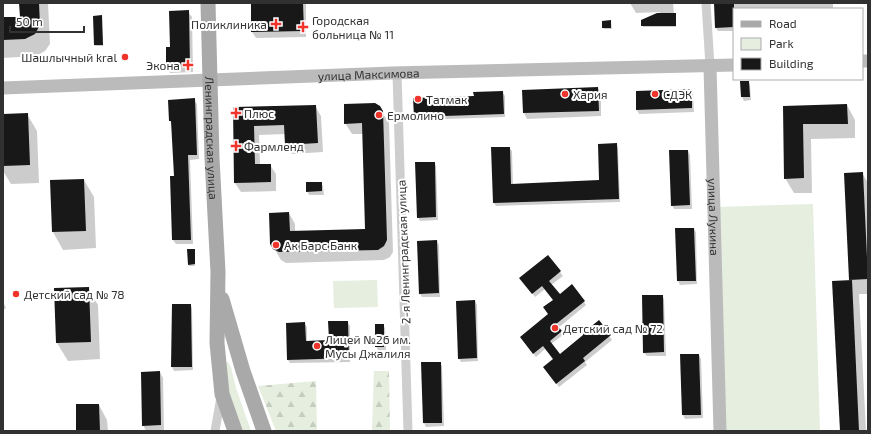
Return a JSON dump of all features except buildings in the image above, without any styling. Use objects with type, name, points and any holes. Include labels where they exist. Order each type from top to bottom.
[{"type":"main road","name":"Ленинградская улица","points":[[208,3],[213,180],[218,272],[217,343],[222,394],[235,431]]},
{"type":"main road","name":"улица Максимова","points":[[3,88],[397,73],[733,65]]},
{"type":"main road","name":"улица Лукина","points":[[710,66],[720,431]]},
{"type":"main road","name":"Ленинградская улица","points":[[218,272],[222,299],[255,407],[264,431]]},
{"type":"street","name":"улица Лукина","points":[[706,3],[710,66]]},
{"type":"street","name":"2-я Ленинградская улица","points":[[397,73],[408,431]]},
{"type":"street","name":"Ленинградская улица","points":[[215,431],[222,394]]},
{"type":"green space","points":[[813,204],[820,431],[724,431],[717,207]]},
{"type":"green space","points":[[377,280],[378,307],[334,308],[333,281]]},
{"type":"green space","points":[[228,362],[231,367],[236,388],[251,431],[242,431],[233,406],[226,379],[226,363]]},
{"type":"green space","points":[[374,371],[389,371],[390,431],[372,431]]},
{"type":"green space","points":[[316,381],[317,431],[276,431],[258,386]]},
{"type":"place","name":"Поликлиника","points":[[276,24]]},
{"type":"place","name":"Городская больница № 11","points":[[303,27]]},
{"type":"place","name":"Шашлычный kral","points":[[125,57]]},
{"type":"place","name":"Экона","points":[[188,65]]},
{"type":"place","name":"Хария","points":[[565,94]]},
{"type":"place","name":"СДЭК","points":[[655,94]]},
{"type":"place","name":"Татмак","points":[[418,99]]},
{"type":"place","name":"Плюс","points":[[236,113]]},
{"type":"place","name":"Ермолино","points":[[379,115]]},
{"type":"place","name":"Фармленд","points":[[236,146]]},
{"type":"place","name":"Ак Барс Банк","points":[[276,245]]},
{"type":"place","name":"Детский сад № 78","points":[[16,294]]},
{"type":"place","name":"Детский сад № 72","points":[[555,328]]},
{"type":"place","name":"Лицей №26 им. Мусы Джалиля","points":[[317,346]]}]
